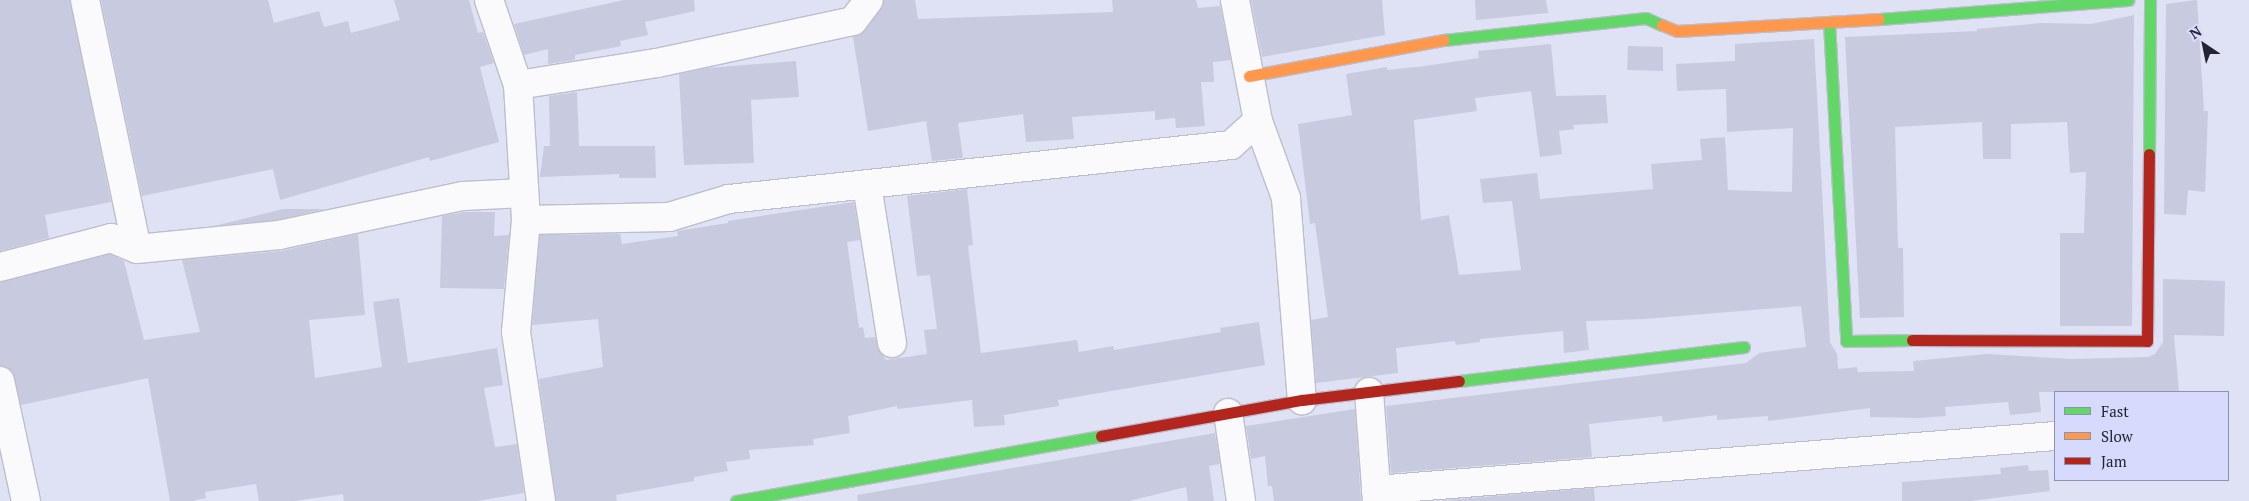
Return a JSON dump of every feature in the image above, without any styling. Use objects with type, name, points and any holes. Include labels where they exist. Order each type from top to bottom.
[{"type":"street","points":[[85,0],[137,249]]},
{"type":"street","points":[[489,0],[518,85],[525,207],[516,332],[541,501]]},
{"type":"street","points":[[518,85],[657,63],[853,21],[869,0]]},
{"type":"street","points":[[1235,0],[1258,122],[1286,198],[1302,400]]},
{"type":"street","points":[[1249,76],[1456,38],[1646,18],[1677,31],[2066,7],[2128,0]]},
{"type":"street","points":[[1828,22],[1846,341],[2022,338],[2072,343],[2147,341],[2150,0]]},
{"type":"street","points":[[0,267],[111,238],[137,249],[279,235],[463,196],[525,207],[669,217],[729,199],[1231,145],[1258,122]]},
{"type":"street","points":[[867,184],[892,343]]},
{"type":"street","points":[[736,501],[1302,400],[1744,347]]},
{"type":"street","points":[[0,381],[26,501]]},
{"type":"street","points":[[1369,392],[1376,495],[2054,436]]},
{"type":"street","points":[[1228,413],[1241,501]]},
{"type":"building","points":[[0,0],[70,0],[111,202],[45,215],[49,238],[0,251]]},
{"type":"building","points":[[101,0],[268,0],[274,23],[319,11],[324,27],[348,21],[351,33],[400,20],[394,0],[469,0],[478,33],[483,32],[494,63],[480,67],[499,142],[430,161],[429,157],[280,200],[273,169],[142,196]]},
{"type":"building","points":[[624,0],[694,0],[695,11],[645,22],[648,35],[620,41],[621,46],[575,55],[575,60],[548,64],[548,49],[524,55],[514,24]]},
{"type":"building","points":[[884,0],[915,0],[918,19],[1113,12],[1112,0],[1196,0],[1198,8],[1220,6],[1231,60],[1213,62],[1214,82],[1201,82],[1205,126],[1176,128],[1175,118],[1155,120],[1155,111],[1072,117],[1074,139],[1026,142],[1023,114],[958,123],[963,158],[932,161],[926,121],[868,131],[853,37],[865,30],[881,9]]},
{"type":"building","points":[[1251,0],[1382,0],[1385,35],[1262,57]]},
{"type":"building","points":[[1475,0],[1546,0],[1548,13],[1476,20]]},
{"type":"building","points":[[2197,0],[2204,111],[2208,111],[2205,192],[2188,190],[2186,215],[2164,214],[2166,4]]},
{"type":"building","points":[[2134,15],[2132,326],[2060,326],[2060,233],[2084,233],[2086,172],[2070,173],[2067,122],[2011,124],[2011,159],[1983,159],[1982,122],[1895,127],[1898,248],[1903,248],[1904,317],[1860,318],[1845,37],[1977,31],[1977,29],[2041,23],[2091,24]]},
{"type":"building","points":[[1814,39],[1830,342],[1837,354],[1838,369],[1857,367],[1858,372],[1914,371],[1913,361],[1987,354],[2072,359],[2148,357],[2155,354],[2163,342],[2163,279],[2225,281],[2224,336],[2174,335],[2179,391],[2039,392],[2041,412],[2010,415],[2008,402],[1945,407],[1946,416],[1918,418],[1870,417],[1870,408],[1768,421],[1768,416],[1717,420],[1717,415],[1663,422],[1662,416],[1589,424],[1592,457],[1391,473],[1386,406],[1746,363],[1759,353],[1806,347],[1801,306],[1644,319],[1586,321],[1589,350],[1564,353],[1563,331],[1480,339],[1480,342],[1456,345],[1455,341],[1396,348],[1398,373],[1316,383],[1311,320],[1328,317],[1315,223],[1310,224],[1298,124],[1352,115],[1346,74],[1387,67],[1387,70],[1479,58],[1478,51],[1551,44],[1556,96],[1606,95],[1608,123],[1573,125],[1574,129],[1559,131],[1562,154],[1540,157],[1531,91],[1475,98],[1477,111],[1414,120],[1421,220],[1449,215],[1459,275],[1521,270],[1512,201],[1483,203],[1480,179],[1537,173],[1540,199],[1653,189],[1651,164],[1702,160],[1700,139],[1725,137],[1728,190],[1792,192],[1793,128],[1727,132],[1726,89],[1677,91],[1676,64],[1735,61],[1735,44]]},
{"type":"building","points":[[1628,46],[1663,47],[1663,71],[1627,70]]},
{"type":"building","points":[[796,61],[799,97],[751,100],[754,163],[684,165],[679,74],[707,68]]},
{"type":"building","points":[[577,92],[579,146],[655,146],[656,178],[619,178],[619,174],[540,177],[544,146],[550,146],[549,96]]},
{"type":"building","points":[[967,189],[973,245],[968,246],[981,353],[1077,340],[1079,352],[1113,346],[1114,350],[1221,332],[1220,328],[1259,322],[1265,365],[1058,400],[1059,406],[1004,415],[1005,425],[974,427],[972,400],[898,409],[897,406],[848,416],[850,433],[813,439],[814,445],[749,450],[750,459],[726,462],[728,471],[694,477],[694,481],[616,495],[617,501],[556,501],[539,379],[603,367],[598,319],[532,325],[540,235],[620,234],[622,244],[678,236],[677,231],[728,223],[728,221],[854,202],[860,240],[847,242],[859,328],[863,327],[865,338],[875,337],[880,352],[886,360],[927,354],[924,330],[937,329],[930,275],[917,276],[907,196]]},
{"type":"building","points":[[283,209],[325,209],[277,220],[214,226]]},
{"type":"building","points":[[464,212],[495,212],[494,236],[509,235],[504,289],[440,288],[442,216]]},
{"type":"building","points":[[358,234],[365,315],[309,320],[315,378],[382,367],[373,302],[399,298],[408,363],[497,348],[503,385],[484,388],[495,447],[517,444],[524,493],[477,501],[344,501],[343,494],[294,501],[259,501],[256,484],[205,492],[206,498],[192,501],[170,501],[148,378],[21,405],[12,371],[0,366],[0,282],[110,254],[124,261],[144,340],[200,332],[182,260],[281,251]]},
{"type":"building","points":[[1355,409],[1361,501],[1274,501],[1272,486],[1268,486],[1265,456],[1251,459],[1246,426]]},
{"type":"building","points":[[1215,433],[1220,464],[1209,466],[1214,501],[1188,501],[1186,487],[1129,501],[858,501],[857,495]]},
{"type":"building","points":[[2028,465],[2029,471],[2048,470],[2050,491],[1971,501],[1902,501],[1902,482],[2001,474],[2000,468]]},
{"type":"building","points":[[1594,488],[1595,501],[1435,501]]},
{"type":"traffic: fast","points":[[1879,19],[2128,0]]},
{"type":"traffic: fast","points":[[2149,154],[2150,0]]},
{"type":"traffic: fast","points":[[1444,40],[1646,18],[1662,25]]},
{"type":"traffic: fast","points":[[1829,22],[1846,341],[1912,340]]},
{"type":"traffic: fast","points":[[1459,381],[1744,347]]},
{"type":"traffic: fast","points":[[736,501],[1101,436]]},
{"type":"traffic: slow","points":[[1662,25],[1677,31],[1879,19]]},
{"type":"traffic: slow","points":[[1249,76],[1444,40]]},
{"type":"traffic: jam","points":[[1912,340],[2147,341],[2149,154]]},
{"type":"traffic: jam","points":[[1101,436],[1302,400],[1459,381]]}]
